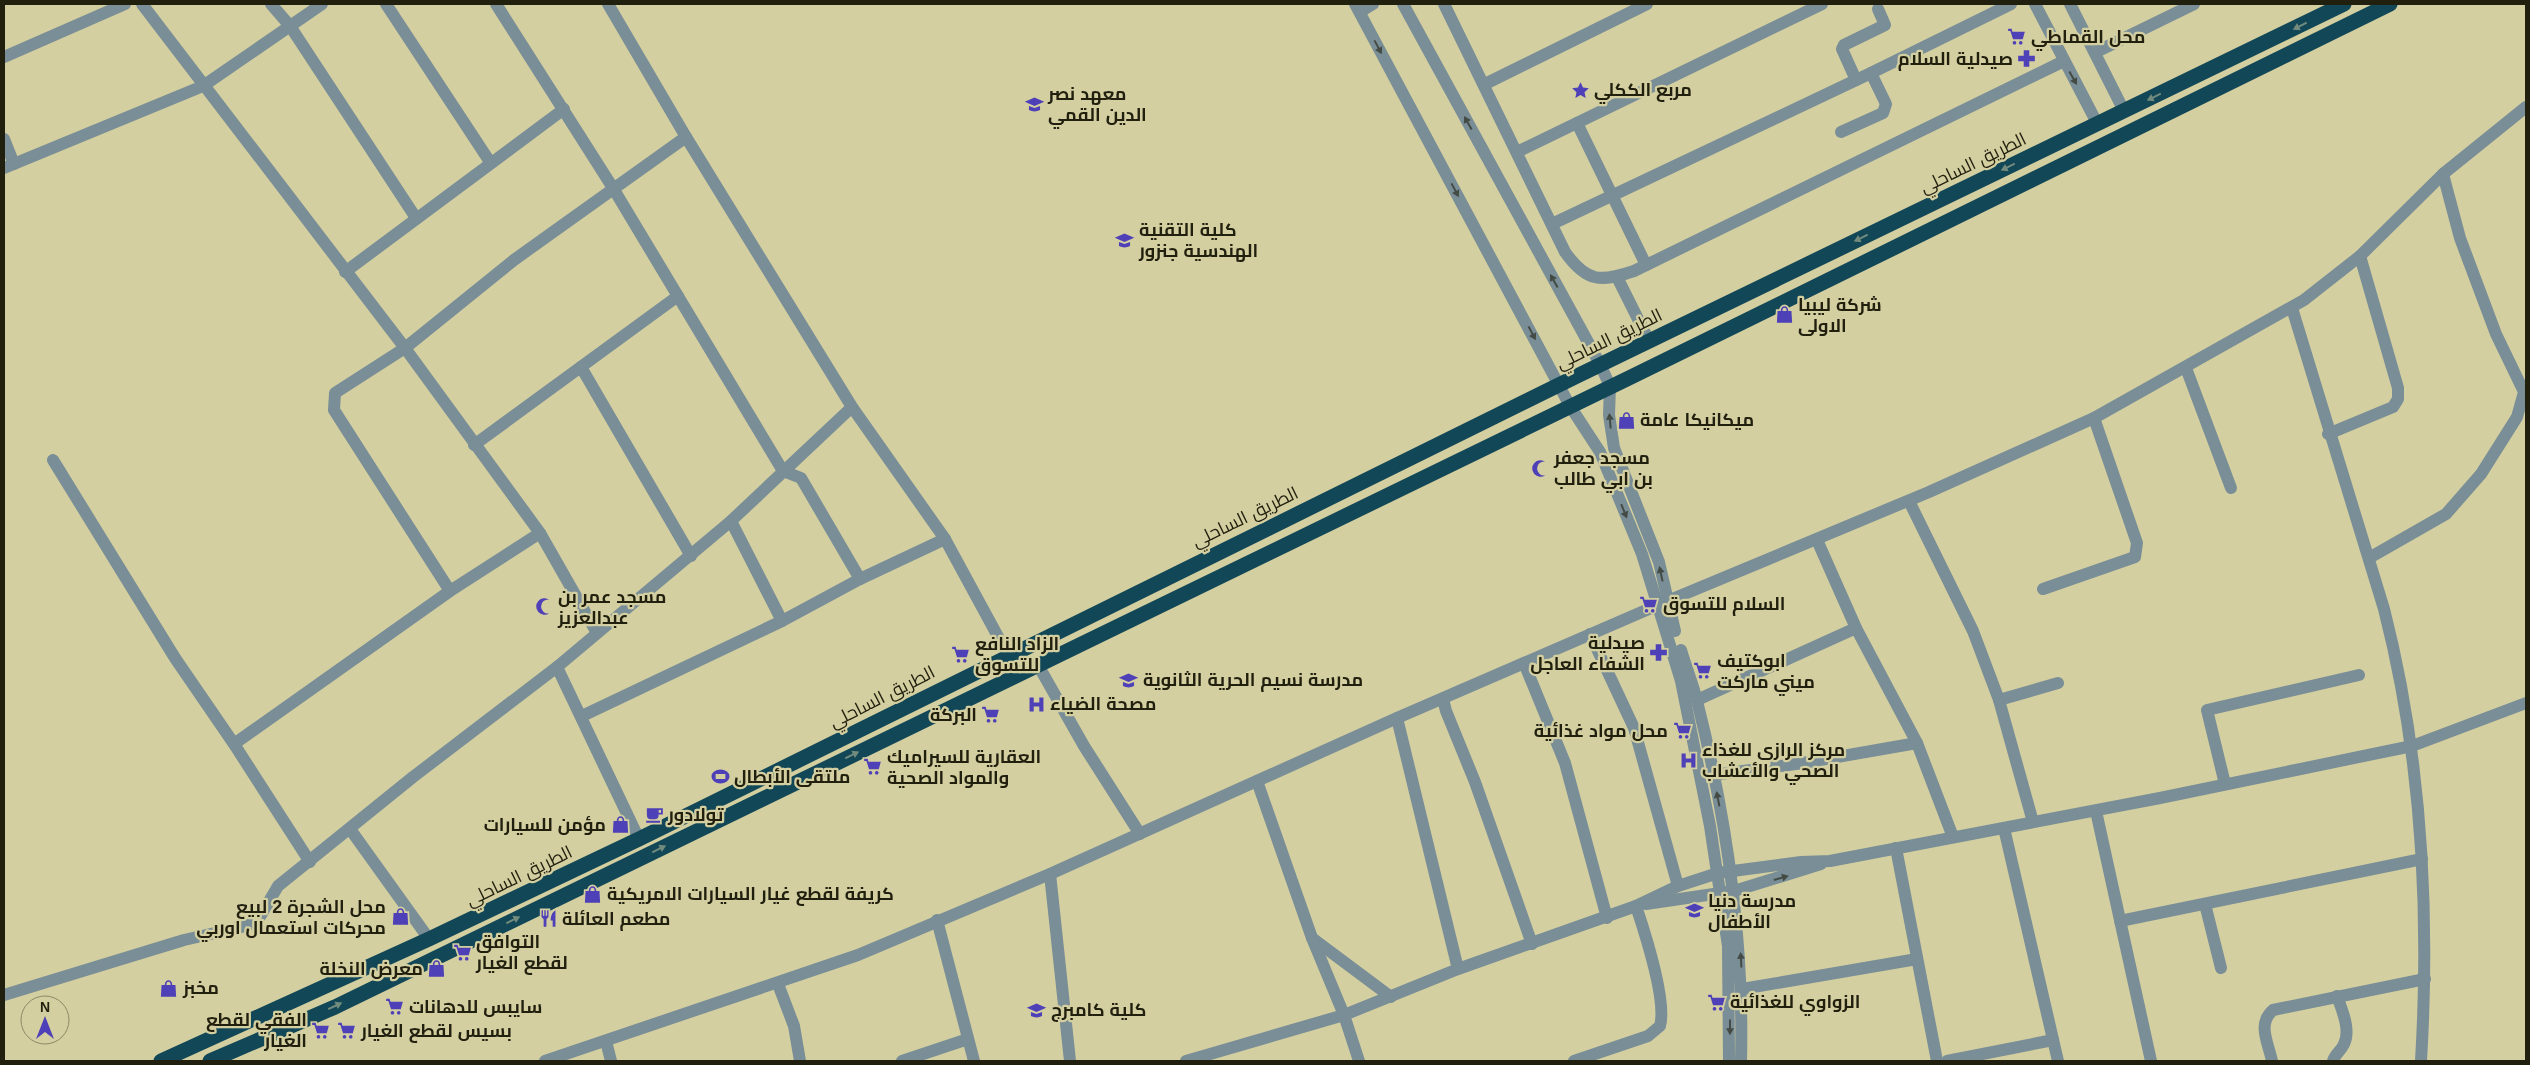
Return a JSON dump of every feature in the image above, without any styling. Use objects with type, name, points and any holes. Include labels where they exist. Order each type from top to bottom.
[{"type":"highway","name":"الطريق الساحلي","points":[[161,1061],[429,939],[639,839],[1008,654],[1559,384],[2344,4]]},
{"type":"highway","name":"الطريق الساحلي","points":[[210,1061],[335,1007],[1570,406],[2390,4]]},
{"type":"street","points":[[4,57],[125,4]]},
{"type":"street","points":[[142,4],[404,348],[540,534],[597,633]]},
{"type":"street","points":[[271,4],[290,26],[416,218]]},
{"type":"street","points":[[4,140],[9,166],[203,86],[322,4]]},
{"type":"street","points":[[386,4],[490,162]]},
{"type":"street","points":[[496,4],[613,188],[783,471],[801,478],[860,579]]},
{"type":"street","points":[[608,4],[686,136],[852,407],[946,539],[1008,654]]},
{"type":"street","points":[[1373,4],[1357,8],[1570,406],[1600,452],[1662,603],[1697,700],[1713,775],[1724,872],[1721,892],[1729,966],[1729,1061]]},
{"type":"street","points":[[1403,4],[1600,364],[1610,386],[1609,415],[1614,448],[1658,562],[1662,603],[1724,872],[1734,891],[1742,989],[1742,1061]]},
{"type":"street","points":[[1485,84],[1647,4]]},
{"type":"street","points":[[1517,152],[1822,4]]},
{"type":"street","points":[[1552,224],[1612,194],[1872,73],[2010,4]]},
{"type":"street","points":[[2035,4],[2097,123]]},
{"type":"street","points":[[2070,4],[2096,52],[2124,111]]},
{"type":"street","points":[[2096,52],[2194,4]]},
{"type":"street","points":[[1448,5],[1565,252],[1586,275],[1608,280],[1646,265],[2064,61]]},
{"type":"street","points":[[1856,80],[1842,49],[1844,45],[1885,24],[1878,9]]},
{"type":"street","points":[[1841,132],[1883,113],[1886,109],[1886,104],[1872,73]]},
{"type":"street","points":[[545,1061],[778,984],[858,955],[937,920],[1050,874],[1397,718],[1590,634],[1909,501],[2094,418],[2292,308],[2360,256],[2443,174],[2526,107]]},
{"type":"street","points":[[345,272],[490,162],[564,109]]},
{"type":"street","points":[[1577,123],[1646,265]]},
{"type":"street","points":[[450,591],[334,410],[335,393],[404,348],[514,260],[686,136]]},
{"type":"street","points":[[2369,558],[2446,514],[2481,474],[2517,417],[2524,392],[2496,334],[2460,238],[2443,174]]},
{"type":"street","points":[[2328,434],[2393,407],[2398,399],[2398,388],[2360,256]]},
{"type":"street","points":[[1617,277],[1649,341]]},
{"type":"street","points":[[474,445],[678,296]]},
{"type":"street","points":[[2292,308],[2328,434],[2369,558],[2397,659],[2412,746],[2422,859],[2425,979],[2421,1061]]},
{"type":"street","points":[[581,367],[691,556]]},
{"type":"street","points":[[2186,368],[2231,488]]},
{"type":"street","points":[[4,995],[184,940],[246,926],[261,915],[278,886],[350,830],[413,777],[557,667],[691,556],[852,407]]},
{"type":"street","points":[[2043,589],[2135,556],[2137,551],[2137,543],[2094,418]]},
{"type":"street","points":[[53,460],[175,658],[234,744],[310,862]]},
{"type":"street","points":[[1909,501],[1973,631],[1999,700],[2033,822]]},
{"type":"street","points":[[731,521],[782,621]]},
{"type":"street","points":[[234,744],[450,591],[540,534]]},
{"type":"street","points":[[582,716],[782,621],[860,579],[946,539]]},
{"type":"street","points":[[1817,540],[1856,628],[1917,743],[1953,837]]},
{"type":"street","points":[[1697,700],[1856,628]]},
{"type":"street","points":[[1590,634],[1634,728],[1678,886]]},
{"type":"street","points":[[1524,663],[1565,763],[1607,918]]},
{"type":"street","points":[[1038,665],[1084,746],[1140,834]]},
{"type":"street","points":[[557,667],[639,839]]},
{"type":"street","points":[[2225,784],[2207,710],[2359,675]]},
{"type":"street","points":[[1999,700],[2058,683]]},
{"type":"street","points":[[1443,699],[1532,944]]},
{"type":"street","points":[[1186,1061],[1344,1015],[1458,969],[1607,918],[1638,906],[1678,886],[1724,872],[1801,862],[1830,861],[2096,810],[2412,746],[2526,703]]},
{"type":"street","points":[[1397,718],[1458,969]]},
{"type":"street","points":[[1713,775],[1803,763],[1917,743]]},
{"type":"street","points":[[1258,781],[1312,938],[1344,1015],[1359,1061]]},
{"type":"street","points":[[2096,810],[2151,1061]]},
{"type":"street","points":[[2004,828],[2058,1061]]},
{"type":"street","points":[[350,830],[429,939]]},
{"type":"street","points":[[1896,848],[1937,1061]]},
{"type":"street","points":[[2120,921],[2422,859]]},
{"type":"street","points":[[1638,906],[1734,891],[1804,871],[1830,861]]},
{"type":"street","points":[[1050,874],[1070,1061]]},
{"type":"street","points":[[2205,904],[2221,968]]},
{"type":"street","points":[[1574,1061],[1648,1036],[1660,1026],[1660,1002],[1638,906]]},
{"type":"street","points":[[937,920],[974,1061]]},
{"type":"street","points":[[1312,938],[1391,997]]},
{"type":"street","points":[[1742,989],[1917,959]]},
{"type":"street","points":[[2272,1061],[2264,1024],[2265,1018],[2273,1010],[2425,979]]},
{"type":"street","points":[[778,984],[794,1026],[800,1061]]},
{"type":"street","points":[[2333,1061],[2345,1042],[2346,1033],[2338,996]]},
{"type":"street","points":[[902,1061],[968,1040]]},
{"type":"street","points":[[1947,1061],[2053,1040]]},
{"type":"street","points":[[606,1041],[611,1061]]},
{"type":"place","name":"محل القماطي","points":[[2017,37]]},
{"type":"place","name":"صيدلية السلام","points":[[2027,59]]},
{"type":"place","name":"مربع الككلي","points":[[1580,90]]},
{"type":"place","name":"معهد نصر الدين القمي","points":[[1034,104]]},
{"type":"place","name":"كلية التقنية الهندسية جنزور","points":[[1125,240]]},
{"type":"place","name":"شركة ليبيا الاولى","points":[[1784,315]]},
{"type":"place","name":"ميكانيكا عامة","points":[[1626,420]]},
{"type":"place","name":"مسجد جعفر بن ابي طالب","points":[[1540,468]]},
{"type":"place","name":"السلام للتسوق","points":[[1649,604]]},
{"type":"place","name":"مسجد عمر بن عبدالعزيز","points":[[544,607]]},
{"type":"place","name":"صيدلية الشفاء العاجل","points":[[1659,653]]},
{"type":"place","name":"الزاد النافع للتسوق","points":[[961,654]]},
{"type":"place","name":"ابوكتيف ميني ماركت","points":[[1703,671]]},
{"type":"place","name":"مدرسة نسيم الحرية الثانوية","points":[[1129,680]]},
{"type":"place","name":"مصحة الضياء","points":[[1036,704]]},
{"type":"place","name":"البركة","points":[[991,715]]},
{"type":"place","name":"محل مواد غذائية","points":[[1682,731]]},
{"type":"place","name":"مركز الرازي للغذاء الصحي والأعشاب","points":[[1688,760]]},
{"type":"place","name":"العقارية للسيراميك والمواد الصحية","points":[[873,767]]},
{"type":"place","name":"ملتقى الأبطال","points":[[720,777]]},
{"type":"place","name":"تولادور","points":[[654,815]]},
{"type":"place","name":"مؤمن للسيارات","points":[[620,825]]},
{"type":"place","name":"كريفة لقطع غيار السيارات الامريكية","points":[[593,894]]},
{"type":"place","name":"مدرسة دنيا الأطفال","points":[[1694,911]]},
{"type":"place","name":"محل الشجرة 2 لبيع محركات استعمال اوربي","points":[[400,917]]},
{"type":"place","name":"مطعم العائلة","points":[[548,919]]},
{"type":"place","name":"التوافق لقطع الغيار","points":[[462,952]]},
{"type":"place","name":"معرض النخلة","points":[[437,969]]},
{"type":"place","name":"مخبز","points":[[169,988]]},
{"type":"place","name":"الزواوي للغذائية","points":[[1716,1002]]},
{"type":"place","name":"سايبس للدهانات","points":[[395,1007]]},
{"type":"place","name":"كلية كامبرج","points":[[1037,1010]]},
{"type":"place","name":"الفقي لقطع الغيار","points":[[321,1030]]},
{"type":"place","name":"بسيس لقطع الغيار","points":[[347,1031]]}]
